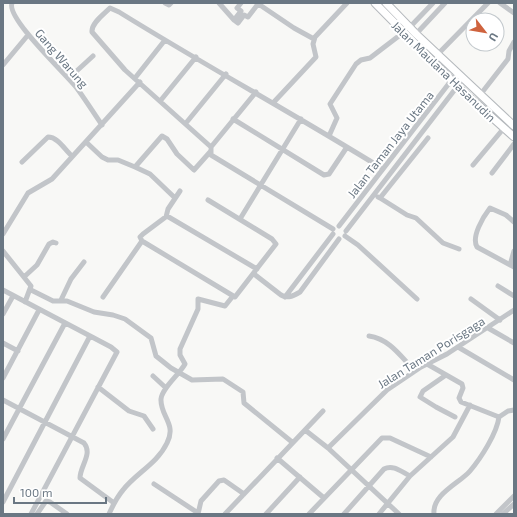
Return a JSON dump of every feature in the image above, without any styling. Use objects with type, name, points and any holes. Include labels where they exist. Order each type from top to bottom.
[{"type":"street","name":"Gang Warung","points":[[12,3],[11,9],[13,14],[28,35],[68,78],[102,125]]},
{"type":"street","points":[[165,3],[171,3]]},
{"type":"street","points":[[219,3],[238,23],[244,15],[248,17],[258,4],[294,28],[314,39]]},
{"type":"street","points":[[234,20],[241,12],[237,8],[240,3]]},
{"type":"street","points":[[273,103],[316,57],[313,44],[314,39],[347,3]]},
{"type":"street","name":"Jalan Maulana Hasanudin","points":[[375,3],[408,29],[417,33],[439,53],[463,79],[514,126]]},
{"type":"street","name":"Jalan Maulana Hasanudin","points":[[386,3],[452,80],[514,137]]},
{"type":"street","points":[[329,136],[337,118],[330,104],[356,64],[361,60],[370,58],[408,29],[433,3]]},
{"type":"street","points":[[417,33],[445,3]]},
{"type":"street","points":[[439,53],[488,3]]},
{"type":"street","points":[[500,3],[514,13]]},
{"type":"street","points":[[339,239],[333,231],[215,159],[210,149],[186,123],[125,70],[92,32],[91,28],[111,8],[226,74],[383,169]]},
{"type":"street","points":[[422,16],[427,23]]},
{"type":"street","points":[[3,65],[28,35]]},
{"type":"street","points":[[3,234],[28,193],[52,178],[102,125],[138,80],[165,40]]},
{"type":"street","points":[[481,94],[508,59],[509,51],[514,42]]},
{"type":"street","points":[[68,78],[93,56]]},
{"type":"street","points":[[161,100],[196,57]]},
{"type":"street","name":"Jalan Taman Jaya Utama","points":[[339,226],[457,73]]},
{"type":"street","points":[[186,123],[226,74]]},
{"type":"street","name":"Jalan Taman Jaya Utama","points":[[346,234],[463,79]]},
{"type":"street","points":[[135,167],[162,136],[167,139],[177,154],[194,170],[233,119],[256,92]]},
{"type":"street","points":[[233,119],[327,175],[347,147]]},
{"type":"street","points":[[240,219],[301,119]]},
{"type":"street","points":[[474,165],[504,128]]},
{"type":"street","points":[[22,162],[48,137],[52,137],[61,144],[72,156]]},
{"type":"street","points":[[380,198],[428,138]]},
{"type":"street","points":[[86,142],[102,158],[108,160],[118,160],[150,174],[174,198]]},
{"type":"street","points":[[415,142],[421,147]]},
{"type":"street","points":[[492,173],[514,144]]},
{"type":"street","points":[[388,177],[394,182]]},
{"type":"street","points":[[180,191],[168,209],[166,217],[144,232],[140,237],[142,241],[233,296]]},
{"type":"street","points":[[375,194],[407,215],[416,218],[444,243],[459,249]]},
{"type":"street","points":[[109,514],[124,488],[154,462],[167,444],[170,428],[161,400],[166,388],[180,374],[185,364],[180,355],[181,345],[188,334],[198,309],[198,299],[225,306],[233,296],[235,297],[276,244],[272,239],[208,200]]},
{"type":"street","points":[[514,222],[506,215],[490,208],[475,241],[477,247],[512,266],[514,251]]},
{"type":"street","points":[[166,217],[172,218],[255,272],[285,297],[293,296],[300,292],[339,239],[346,234]]},
{"type":"street","points":[[285,297],[333,231],[339,226],[417,299]]},
{"type":"street","points":[[103,297],[142,241]]},
{"type":"street","points":[[24,278],[37,265],[49,244],[53,242],[56,243]]},
{"type":"street","points":[[3,251],[31,286],[31,290],[25,302]]},
{"type":"street","points":[[60,300],[71,279],[84,262]]},
{"type":"street","points":[[498,286],[514,296]]},
{"type":"street","points":[[3,290],[115,349],[116,354],[71,436],[31,514]]},
{"type":"street","points":[[31,290],[53,301],[67,301],[94,312],[113,314],[125,319],[150,338],[156,356],[180,374],[192,380],[199,381],[216,378],[223,379],[240,389],[243,392],[244,403],[292,442]]},
{"type":"street","points":[[3,314],[13,296]]},
{"type":"street","points":[[471,298],[500,320]]},
{"type":"street","points":[[3,378],[39,310]]},
{"type":"street","name":"Jalan Taman Porisgaga","points":[[328,448],[376,399],[415,371],[458,347],[514,310]]},
{"type":"street","points":[[3,439],[65,323]]},
{"type":"street","points":[[488,328],[514,343]]},
{"type":"street","points":[[3,502],[90,336]]},
{"type":"street","points":[[369,336],[381,339],[391,346],[415,371]]},
{"type":"street","points":[[3,343],[18,351]]},
{"type":"street","points":[[458,347],[514,380]]},
{"type":"street","points":[[427,364],[462,384],[463,388],[459,399],[498,417]]},
{"type":"street","points":[[446,375],[423,391],[420,397],[455,417]]},
{"type":"street","points":[[153,376],[166,388]]},
{"type":"street","points":[[98,387],[129,411],[144,416],[153,429]]},
{"type":"street","points":[[3,400],[84,443],[87,449],[87,457],[80,475],[81,480],[114,503]]},
{"type":"street","points":[[379,514],[410,476],[447,444],[457,431],[470,405]]},
{"type":"street","points":[[434,514],[435,506],[443,494],[473,467],[495,432],[498,417],[508,411],[514,410]]},
{"type":"street","points":[[225,514],[322,411]]},
{"type":"street","points":[[305,430],[328,448],[399,514]]},
{"type":"street","points":[[309,514],[379,439],[386,437],[431,457]]},
{"type":"street","points":[[277,458],[324,498]]},
{"type":"street","points":[[344,514],[384,469],[390,467],[410,476]]},
{"type":"street","points":[[266,514],[300,477]]},
{"type":"street","points":[[154,484],[198,514],[201,501],[219,481],[224,480],[244,494]]},
{"type":"street","points":[[496,514],[514,496]]},
{"type":"street","points":[[37,514],[46,501],[50,502],[67,514]]},
{"type":"street","points":[[503,514],[514,504]]}]
